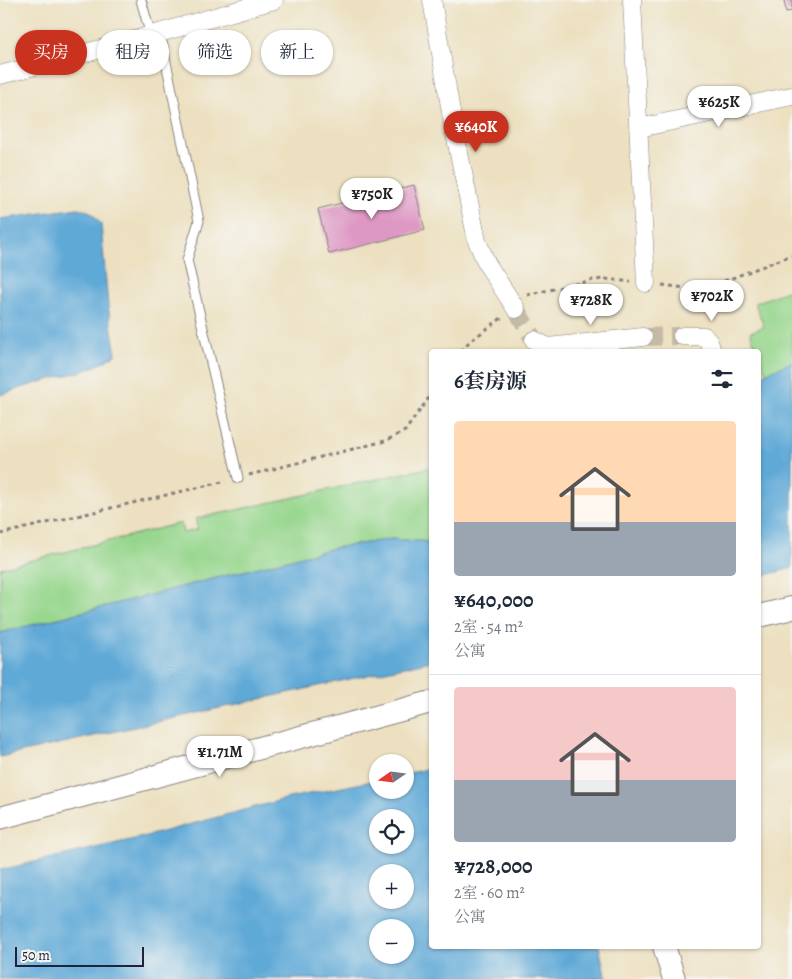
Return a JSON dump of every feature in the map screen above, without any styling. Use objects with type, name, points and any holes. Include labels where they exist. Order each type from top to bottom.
[{"type":"street","points":[[169,30],[274,0]]},
{"type":"street","points":[[432,0],[453,124],[478,241],[487,264],[516,309]]},
{"type":"street","points":[[632,0],[646,283]]},
{"type":"street","points":[[0,74],[97,49]]},
{"type":"street","points":[[639,128],[792,96]]},
{"type":"street","points":[[682,336],[704,336],[710,342],[712,349]]},
{"type":"street","points":[[534,340],[548,347],[643,337]]},
{"type":"street","points":[[761,616],[792,608]]},
{"type":"street","points":[[0,818],[429,703]]},
{"type":"street","points":[[665,949],[674,979]]},
{"type":"lane","points":[[141,0],[154,30]]},
{"type":"lane","points":[[165,75],[199,221],[188,260],[238,478]]},
{"type":"path","points":[[463,349],[474,338],[516,309]]},
{"type":"green space","points":[[792,289],[792,362],[766,373],[761,360],[761,349],[757,349],[750,332],[764,327],[755,303]]},
{"type":"green space","points":[[429,468],[429,542],[392,539],[334,548],[0,633],[0,568],[181,523],[183,533],[198,529],[195,519]]},
{"type":"water","points":[[78,208],[91,212],[101,224],[108,306],[116,354],[91,368],[0,395],[0,219]]},
{"type":"water","points":[[792,362],[792,568],[761,576],[761,375]]},
{"type":"water","points":[[392,539],[429,542],[429,661],[0,757],[0,633],[334,548]]},
{"type":"water","points":[[429,768],[429,949],[600,949],[606,979],[0,979],[0,870],[143,837],[289,798],[369,782],[369,799],[414,799],[414,772]]},
{"type":"building","points":[[784,0],[792,0],[792,11],[786,12]]},
{"type":"building","points":[[414,185],[425,230],[329,254],[318,209]]},
{"type":"tunnel","points":[[516,309],[534,340]]},
{"type":"tunnel","points":[[643,337],[682,336]]}]
